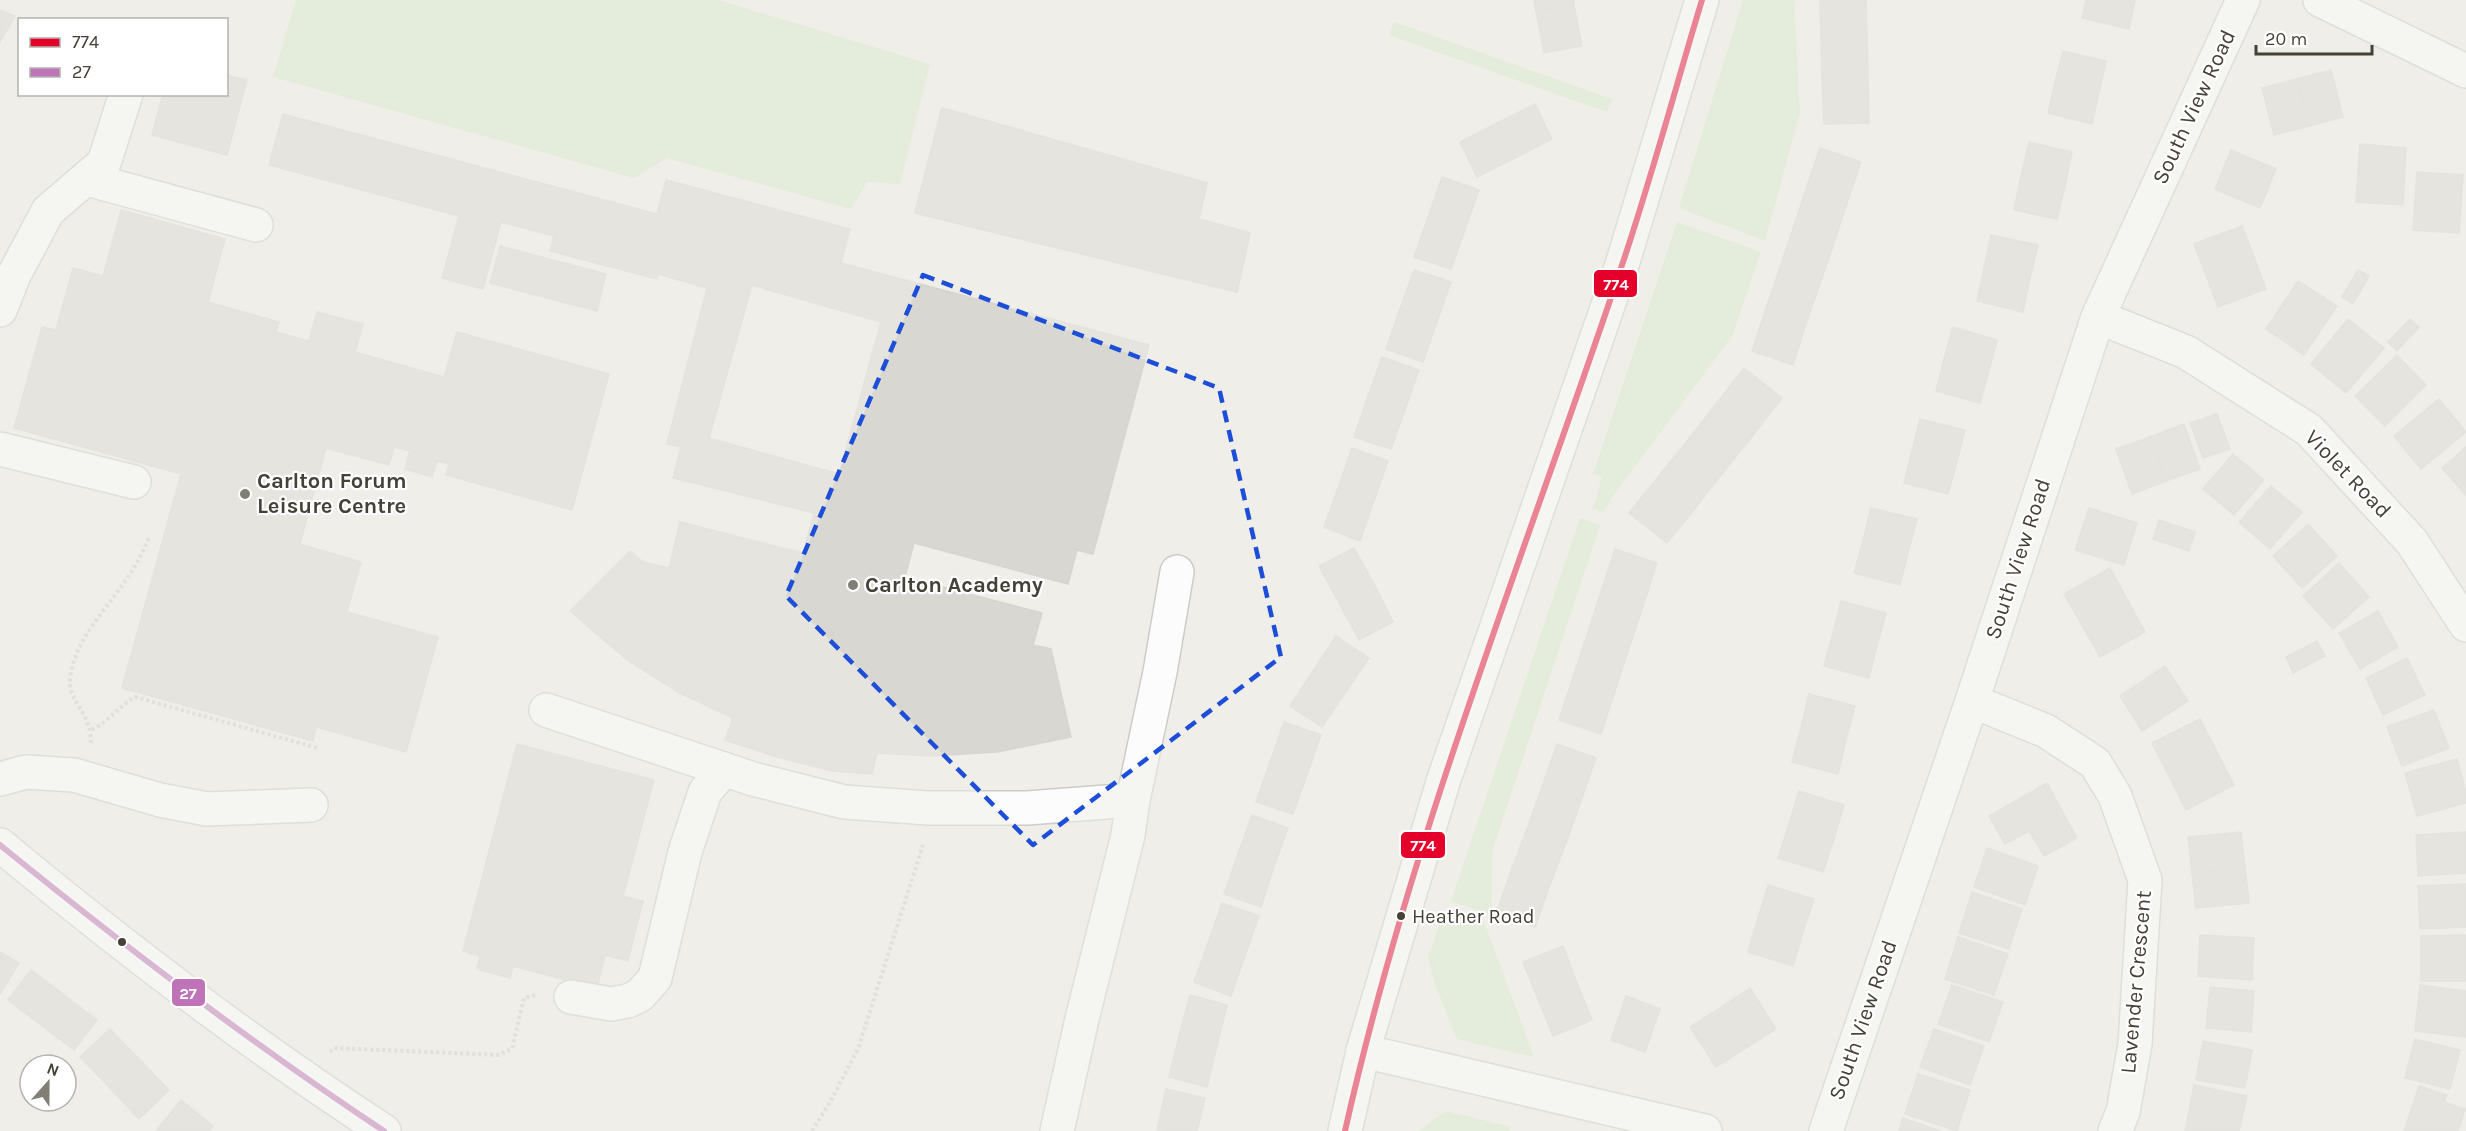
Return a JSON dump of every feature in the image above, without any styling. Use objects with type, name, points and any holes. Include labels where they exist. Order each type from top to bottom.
[{"type":"street","points":[[1345,1131],[1363,1051],[1443,782],[1622,265],[1702,0]]},
{"type":"street","name":"South View Road","points":[[1826,1131],[1972,701],[2098,317],[2243,0]]},
{"type":"street","points":[[2320,0],[2466,71]]},
{"type":"street","points":[[0,310],[14,275],[48,211],[104,162],[125,96]]},
{"type":"street","points":[[87,179],[256,225]]},
{"type":"street","name":"Violet Road","points":[[2098,317],[2186,352],[2309,430],[2412,542],[2466,625]]},
{"type":"street","points":[[0,448],[134,482]]},
{"type":"street","points":[[1057,1131],[1082,1019],[1128,835],[1177,572]]},
{"type":"street","name":"Lavender Crescent","points":[[1972,701],[2046,731],[2095,763],[2115,796],[2145,880],[2135,1044],[2123,1112],[2115,1131]]},
{"type":"street","points":[[546,710],[753,779],[844,802],[934,808],[1027,808],[1133,800]]},
{"type":"street","points":[[571,996],[611,1004],[628,1001],[639,994],[655,978],[684,852],[705,792],[724,769]]},
{"type":"street","points":[[0,779],[26,772],[74,775],[160,800],[207,809],[311,805]]},
{"type":"street","points":[[0,845],[103,930],[305,1080],[384,1131]]},
{"type":"street","points":[[1363,1051],[1705,1131]]},
{"type":"path","points":[[91,747],[92,730],[70,688],[71,668],[95,621],[132,571],[149,538]]},
{"type":"path","points":[[92,730],[102,725],[135,697],[318,748]]},
{"type":"path","points":[[812,1131],[858,1049],[934,808]]},
{"type":"path","points":[[305,1080],[334,1048],[499,1055],[512,1049],[524,998],[531,994],[571,996]]},
{"type":"highlighted area","points":[[923,275],[1219,388],[1281,657],[1033,845],[786,596]]},
{"type":"green space","points":[[296,0],[718,0],[930,64],[900,184],[867,182],[851,209],[667,158],[634,178],[273,77]]},
{"type":"green space","points":[[1743,0],[1794,0],[1800,113],[1765,241],[1679,208]]},
{"type":"green space","points":[[1394,22],[1612,99],[1607,112],[1389,35]]},
{"type":"green space","points":[[1677,222],[1761,252],[1732,336],[1610,500],[1604,512],[1593,509],[1602,477],[1593,474]]},
{"type":"green space","points":[[1580,518],[1600,525],[1492,852],[1491,915],[1451,901]]},
{"type":"green space","points":[[1457,910],[1483,919],[1534,1057],[1457,1039],[1435,984],[1428,957],[1442,918]]},
{"type":"green space","points":[[1446,1111],[1511,1127],[1509,1131],[1418,1131]]},
{"type":"building","points":[[1534,0],[1574,0],[1574,5],[1536,11]]},
{"type":"building","points":[[1820,0],[1866,0],[1867,35],[1821,36]]},
{"type":"building","points":[[2086,0],[2135,0],[2129,29],[2082,18]]},
{"type":"building","points":[[1574,5],[1582,46],[1544,53],[1536,11]]},
{"type":"building","points":[[0,10],[15,16],[0,42]]},
{"type":"building","points":[[1867,35],[1868,79],[1822,80],[1821,36]]},
{"type":"building","points":[[2063,51],[2106,61],[2099,92],[2055,82]]},
{"type":"building","points":[[2331,70],[2343,117],[2309,126],[2297,79]]},
{"type":"building","points":[[228,75],[247,80],[227,155],[152,135],[162,96],[228,96]]},
{"type":"building","points":[[1868,79],[1869,123],[1824,124],[1822,80]]},
{"type":"building","points":[[2297,79],[2309,126],[2274,135],[2262,88]]},
{"type":"building","points":[[2055,82],[2099,92],[2092,124],[2048,113]]},
{"type":"building","points":[[1535,104],[1552,139],[1515,158],[1497,123]]},
{"type":"building","points":[[942,108],[1207,183],[1199,219],[1250,233],[1237,292],[915,213]]},
{"type":"building","points":[[942,108],[1207,183],[1199,219],[1250,233],[1237,292],[915,213]]},
{"type":"building","points":[[283,114],[657,214],[666,180],[850,229],[841,263],[1149,345],[1093,554],[1077,550],[1068,584],[914,543],[905,577],[1042,613],[1033,645],[1051,649],[1071,737],[997,752],[930,756],[877,753],[872,774],[832,771],[777,757],[725,740],[733,718],[678,692],[627,660],[570,611],[630,551],[643,562],[669,568],[680,522],[803,553],[814,513],[673,478],[681,447],[667,444],[707,288],[658,274],[657,279],[550,251],[554,236],[501,222],[483,289],[442,278],[459,216],[269,165]],"holes":[[[752,285],[881,322],[839,474],[709,438]]]},
{"type":"building","points":[[1497,123],[1515,158],[1477,177],[1460,142]]},
{"type":"building","points":[[2029,142],[2072,152],[2065,186],[2021,176]]},
{"type":"building","points":[[2360,144],[2406,148],[2403,205],[2356,202]]},
{"type":"building","points":[[1820,148],[1861,162],[1847,203],[1806,189]]},
{"type":"building","points":[[2231,150],[2276,169],[2260,208],[2215,189]]},
{"type":"building","points":[[2417,172],[2463,175],[2459,233],[2413,230]]},
{"type":"building","points":[[2021,176],[2065,186],[2057,219],[2014,210]]},
{"type":"building","points":[[1442,177],[1479,190],[1465,230],[1428,217]]},
{"type":"building","points":[[1806,189],[1847,203],[1834,243],[1793,229]]},
{"type":"building","name":"Carlton Forum Leisure Centre","points":[[121,210],[225,239],[208,302],[279,322],[276,332],[309,341],[317,312],[363,324],[355,352],[444,377],[457,332],[609,374],[572,510],[446,475],[449,464],[437,461],[432,477],[405,469],[410,451],[394,447],[389,465],[326,448],[300,544],[361,562],[347,612],[438,637],[406,752],[316,727],[313,741],[122,688],[181,474],[14,428],[42,327],[56,330],[73,268],[103,276]]},
{"type":"building","points":[[1428,217],[1465,230],[1451,269],[1414,257]]},
{"type":"building","points":[[2242,226],[2254,257],[2206,275],[2194,244]]},
{"type":"building","points":[[1793,229],[1834,243],[1820,284],[1779,270]]},
{"type":"building","points":[[1991,235],[2038,245],[2030,278],[1984,268]]},
{"type":"building","points":[[500,246],[606,274],[597,311],[490,283]]},
{"type":"building","points":[[2254,257],[2266,289],[2218,307],[2206,275]]},
{"type":"building","points":[[1984,268],[2030,278],[2023,312],[1977,301]]},
{"type":"building","points":[[1414,270],[1451,282],[1437,322],[1400,309]]},
{"type":"building","points":[[1779,270],[1820,284],[1806,324],[1765,311]]},
{"type":"building","points":[[2358,270],[2369,276],[2353,304],[2342,297]]},
{"type":"building","points":[[2298,281],[2337,306],[2304,355],[2266,329]]},
{"type":"building","points":[[1400,309],[1437,322],[1423,362],[1386,349]]},
{"type":"building","points":[[1765,311],[1806,324],[1793,365],[1752,351]]},
{"type":"building","points":[[2348,319],[2384,348],[2346,393],[2311,364]]},
{"type":"building","points":[[2410,319],[2419,327],[2397,351],[2388,342]]},
{"type":"building","points":[[1953,327],[1997,340],[1989,371],[1944,359]]},
{"type":"building","points":[[2397,355],[2426,385],[2385,426],[2355,396]]},
{"type":"building","points":[[1382,357],[1419,370],[1405,410],[1368,396]]},
{"type":"building","points":[[1944,359],[1989,371],[1980,403],[1936,391]]},
{"type":"building","points":[[1744,368],[1782,398],[1754,434],[1716,404]]},
{"type":"building","points":[[1368,396],[1405,410],[1391,449],[1354,437]]},
{"type":"building","points":[[2439,399],[2466,432],[2421,469],[2394,436]]},
{"type":"building","points":[[1716,404],[1754,434],[1725,470],[1687,441]]},
{"type":"building","points":[[2217,414],[2230,449],[2203,458],[2190,423]]},
{"type":"building","points":[[1920,419],[1965,430],[1957,462],[1912,451]]},
{"type":"building","points":[[2184,424],[2200,469],[2166,481],[2150,437]]},
{"type":"building","points":[[2150,437],[2166,481],[2132,494],[2116,449]]},
{"type":"building","points":[[1687,441],[1725,470],[1696,507],[1658,477]]},
{"type":"building","points":[[2466,447],[2466,495],[2442,468]]},
{"type":"building","points":[[1352,448],[1388,461],[1374,501],[1338,488]]},
{"type":"building","points":[[1912,451],[1957,462],[1948,494],[1904,483]]},
{"type":"building","points":[[2233,454],[2264,480],[2234,515],[2203,489]]},
{"type":"building","points":[[1658,477],[1696,507],[1667,543],[1629,513]]},
{"type":"building","points":[[2271,486],[2302,512],[2270,549],[2239,522]]},
{"type":"building","points":[[1338,488],[1374,501],[1360,541],[1324,527]]},
{"type":"building","points":[[1871,508],[1917,519],[1908,553],[1863,541]]},
{"type":"building","points":[[2089,508],[2137,523],[2124,565],[2075,550]]},
{"type":"building","points":[[2159,520],[2195,532],[2189,551],[2153,539]]},
{"type":"building","points":[[2308,524],[2337,556],[2302,588],[2273,556]]},
{"type":"building","points":[[1863,541],[1908,553],[1900,585],[1854,573]]},
{"type":"building","points":[[1354,548],[1374,584],[1339,603],[1319,566]]},
{"type":"building","points":[[1615,549],[1657,563],[1643,606],[1601,592]]},
{"type":"building","points":[[2339,563],[2369,597],[2333,629],[2303,596]]},
{"type":"building","points":[[2110,568],[2127,599],[2082,625],[2064,594]]},
{"type":"building","points":[[1374,584],[1393,622],[1359,640],[1339,603]]},
{"type":"building","points":[[1601,592],[1643,606],[1629,648],[1587,635]]},
{"type":"building","points":[[2127,599],[2145,632],[2100,657],[2082,625]]},
{"type":"building","points":[[1841,601],[1886,613],[1877,646],[1833,633]]},
{"type":"building","points":[[2378,611],[2398,647],[2360,669],[2339,633]]},
{"type":"building","points":[[1833,633],[1877,646],[1869,678],[1824,666]]},
{"type":"building","points":[[1587,635],[1629,648],[1615,691],[1573,677]]},
{"type":"building","points":[[1336,636],[1369,658],[1345,693],[1313,671]]},
{"type":"building","points":[[2317,641],[2325,656],[2293,673],[2286,657]]},
{"type":"building","points":[[2407,658],[2425,695],[2383,715],[2366,678]]},
{"type":"building","points":[[2165,666],[2188,701],[2142,731],[2120,696]]},
{"type":"building","points":[[1313,671],[1345,693],[1322,727],[1290,706]]},
{"type":"building","points":[[1573,677],[1615,691],[1601,734],[1559,720]]},
{"type":"building","points":[[1809,694],[1855,706],[1846,740],[1801,728]]},
{"type":"building","points":[[2434,710],[2449,748],[2402,766],[2387,727]]},
{"type":"building","points":[[2200,719],[2217,752],[2169,776],[2152,743]]},
{"type":"building","points":[[1284,722],[1321,735],[1307,775],[1270,762]]},
{"type":"building","points":[[1801,728],[1846,740],[1838,774],[1792,762]]},
{"type":"building","points":[[517,744],[654,780],[623,896],[643,901],[628,961],[605,955],[597,988],[513,966],[510,978],[477,969],[480,956],[463,951]]},
{"type":"building","points":[[1557,744],[1596,758],[1581,801],[1542,787]]},
{"type":"building","points":[[2217,752],[2234,785],[2186,810],[2169,776]]},
{"type":"building","points":[[2457,759],[2466,793],[2466,803],[2417,816],[2405,773]]},
{"type":"building","points":[[1270,762],[1307,775],[1293,814],[1256,802]]},
{"type":"building","points":[[2047,783],[2077,838],[2044,856],[2029,831],[2005,844],[1989,816]]},
{"type":"building","points":[[1542,787],[1581,801],[1566,843],[1527,829]]},
{"type":"building","points":[[1799,791],[1844,805],[1834,839],[1789,824]]},
{"type":"building","points":[[1252,815],[1288,828],[1274,867],[1238,854]]},
{"type":"building","points":[[1789,824],[1834,839],[1823,872],[1778,858]]},
{"type":"building","points":[[1527,829],[1566,843],[1550,885],[1511,871]]},
{"type":"building","points":[[2241,832],[2245,867],[2192,873],[2188,837]]},
{"type":"building","points":[[2466,832],[2466,873],[2418,876],[2416,835]]},
{"type":"building","points":[[1987,848],[2038,866],[2025,905],[1974,887]]},
{"type":"building","points":[[1238,854],[1274,867],[1261,907],[1224,894]]},
{"type":"building","points":[[2245,867],[2249,903],[2196,908],[2192,873]]},
{"type":"building","points":[[1511,871],[1550,885],[1535,927],[1496,914]]},
{"type":"building","points":[[2466,884],[2466,927],[2420,929],[2418,886]]},
{"type":"building","points":[[1768,885],[1814,899],[1803,932],[1758,918]]},
{"type":"building","points":[[1972,892],[2022,909],[2009,949],[1959,933]]},
{"type":"building","points":[[1222,903],[1259,916],[1245,956],[1208,943]]},
{"type":"building","points":[[1758,918],[1803,932],[1793,966],[1748,952]]},
{"type":"building","points":[[2200,935],[2254,938],[2252,980],[2198,976]]},
{"type":"building","points":[[2466,935],[2466,981],[2421,981],[2421,936]]},
{"type":"building","points":[[1958,937],[2008,954],[1994,995],[1945,979]]},
{"type":"building","points":[[1208,943],[1245,956],[1231,996],[1194,982]]},
{"type":"building","points":[[1563,946],[1577,983],[1538,999],[1523,962]]},
{"type":"building","points":[[0,952],[19,963],[0,994]]},
{"type":"building","points":[[31,970],[64,995],[41,1025],[8,1000]]},
{"type":"building","points":[[1577,983],[1592,1020],[1553,1036],[1538,999]]},
{"type":"building","points":[[1952,985],[2003,1002],[1989,1042],[1938,1024]]},
{"type":"building","points":[[2420,985],[2466,991],[2466,1037],[2415,1031]]},
{"type":"building","points":[[2210,987],[2254,991],[2251,1032],[2206,1028]]},
{"type":"building","points":[[1750,988],[1776,1029],[1746,1048],[1720,1008]]},
{"type":"building","points":[[64,995],[97,1020],[74,1050],[41,1025]]},
{"type":"building","points":[[1190,995],[1227,1005],[1217,1046],[1179,1036]]},
{"type":"building","points":[[1626,996],[1660,1009],[1645,1052],[1611,1040]]},
{"type":"building","points":[[1720,1008],[1746,1048],[1716,1067],[1690,1027]]},
{"type":"building","points":[[110,1029],[140,1060],[110,1088],[80,1057]]},
{"type":"building","points":[[1934,1029],[1984,1046],[1970,1085],[1920,1067]]},
{"type":"building","points":[[1179,1036],[1217,1046],[1207,1087],[1169,1077]]},
{"type":"building","points":[[2415,1039],[2460,1050],[2450,1089],[2405,1078]]},
{"type":"building","points":[[2203,1041],[2252,1050],[2245,1088],[2196,1080]]},
{"type":"building","points":[[140,1060],[169,1090],[139,1119],[110,1088]]},
{"type":"building","points":[[1918,1074],[1970,1090],[1957,1131],[1905,1114]]},
{"type":"building","points":[[2194,1085],[2247,1096],[2239,1131],[2185,1131]]},
{"type":"building","points":[[2419,1086],[2447,1095],[2444,1102],[2465,1109],[2458,1131],[2404,1131]]},
{"type":"building","points":[[1166,1089],[1205,1098],[1197,1131],[1157,1130]]},
{"type":"building","points":[[181,1100],[213,1126],[209,1131],[156,1131]]},
{"type":"building","points":[[1903,1118],[1940,1131],[1899,1131]]},
{"type":"transit line","name":"774","points":[[1345,1131],[1402,912],[1436,804],[1632,235],[1702,0]]},
{"type":"transit line","name":"27","points":[[0,845],[189,993],[334,1098],[384,1131]]},
{"type":"place","name":"Carlton Forum Leisure Centre","points":[[245,494]]},
{"type":"place","name":"Carlton Academy","points":[[853,585]]},
{"type":"place","name":"Heather Road","points":[[1401,916]]}]
